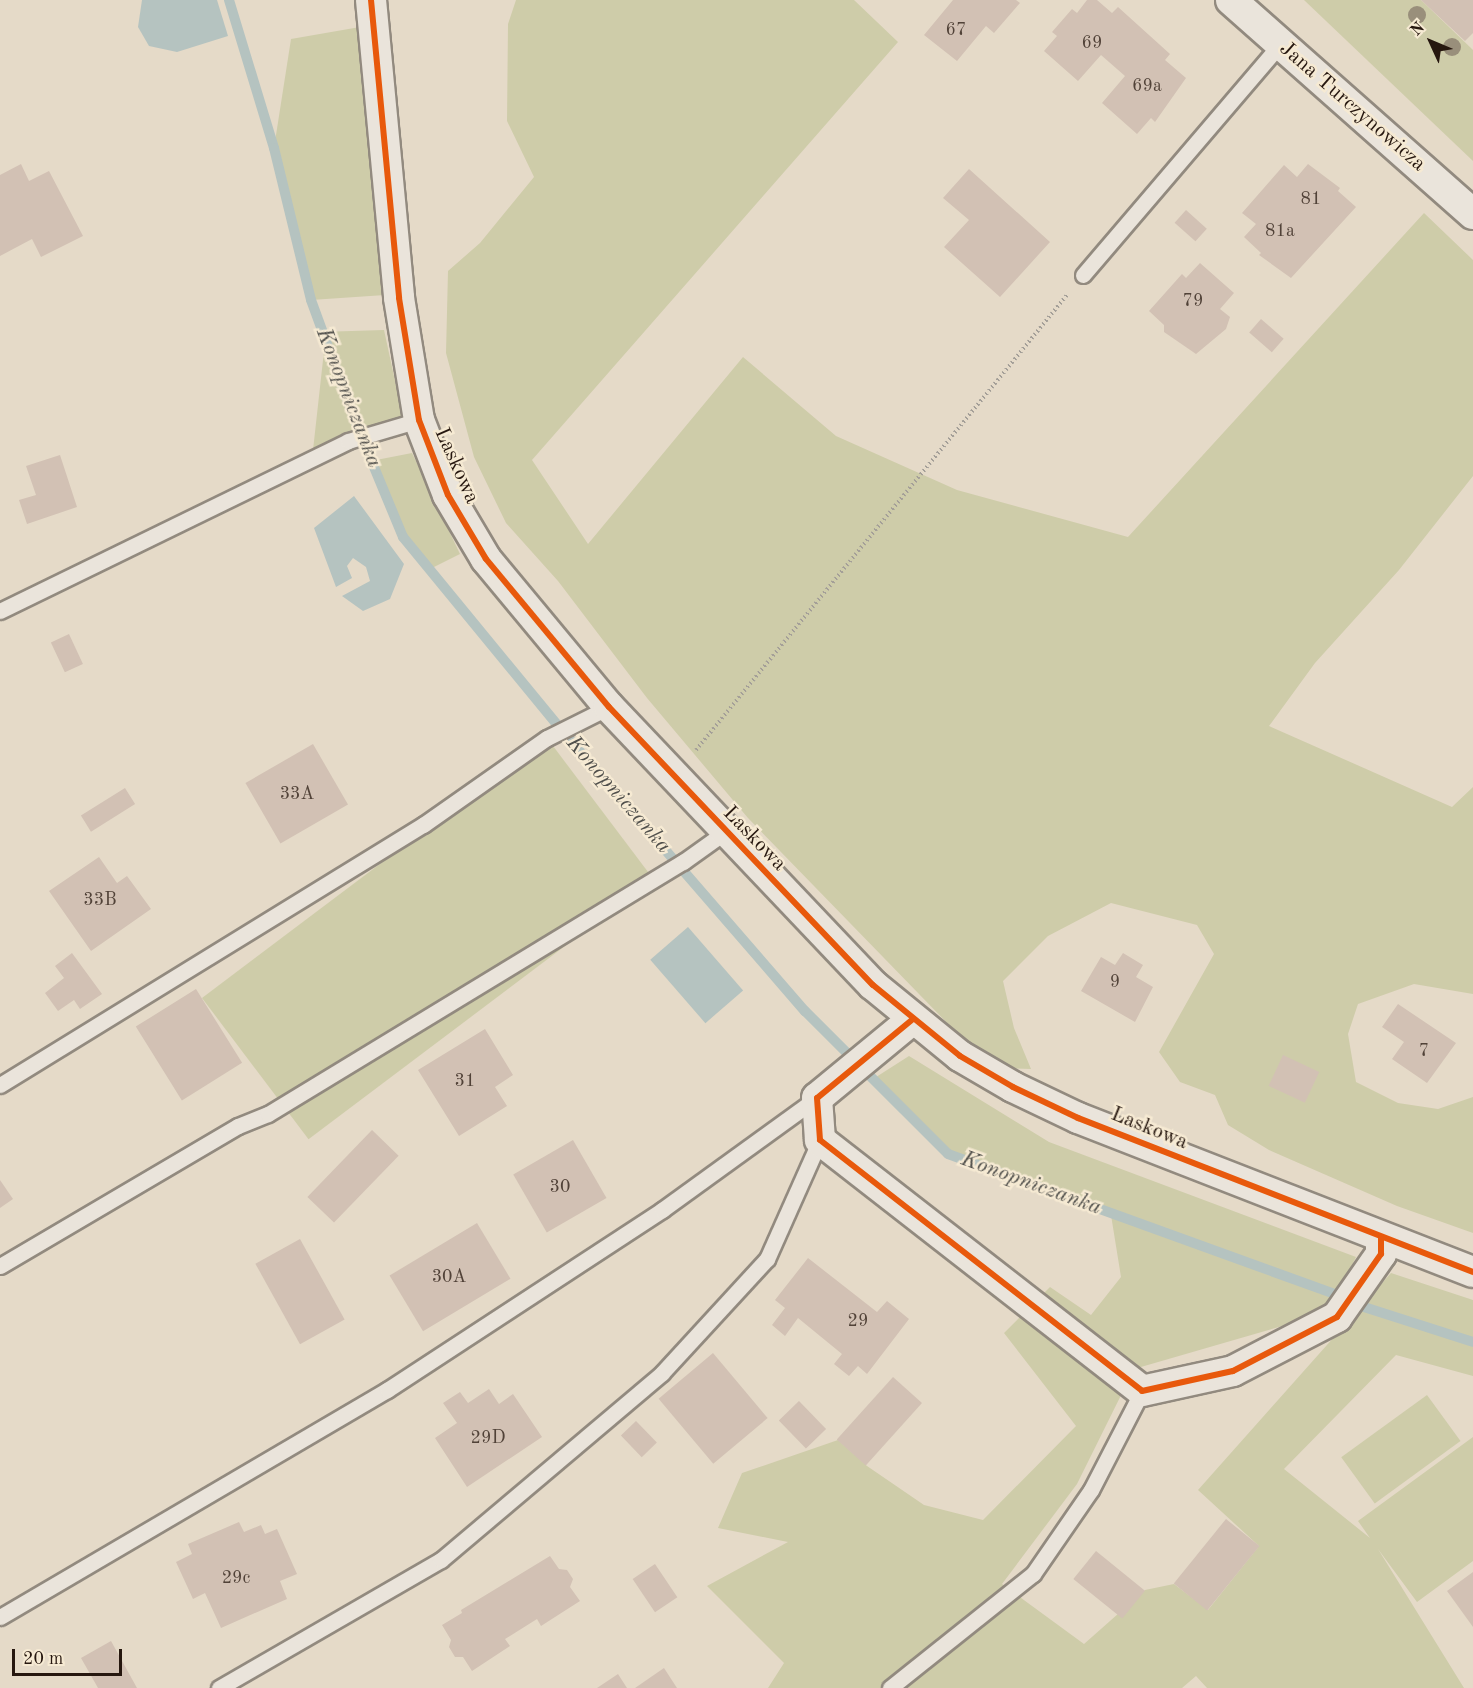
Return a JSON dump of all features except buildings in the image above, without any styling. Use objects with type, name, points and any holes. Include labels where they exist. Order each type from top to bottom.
[{"type":"street","name":"Laskowa","points":[[371,0],[399,297],[419,420],[448,495],[486,559],[609,706],[673,778],[873,985],[960,1056],[1040,1101],[1473,1272]]},
{"type":"street","name":"Jana Turczynowicza","points":[[1231,0],[1473,214]]},
{"type":"street","points":[[913,1019],[845,1071],[817,1098],[820,1140],[1142,1391],[1233,1371],[1337,1317],[1381,1254],[1381,1237]]},
{"type":"lane","points":[[1083,275],[1280,44]]},
{"type":"lane","points":[[0,611],[348,441],[374,431],[419,420]]},
{"type":"lane","points":[[0,1085],[423,825],[548,738],[609,706]]},
{"type":"lane","points":[[0,1266],[237,1126],[268,1114],[683,862],[725,832]]},
{"type":"lane","points":[[0,1617],[387,1390],[662,1210],[817,1098]]},
{"type":"lane","points":[[219,1688],[441,1560],[662,1373],[767,1259],[820,1140]]},
{"type":"lane","points":[[890,1688],[1033,1574],[1092,1490],[1142,1391]]},
{"type":"path","points":[[673,778],[1083,275]]},
{"type":"shaded area","points":[[142,0],[217,0],[228,36],[177,52],[149,46],[138,27]]},
{"type":"shaded area","points":[[516,0],[854,0],[898,42],[532,460],[588,544],[743,357],[836,436],[957,490],[1128,537],[1424,213],[1473,260],[1473,476],[1399,570],[1315,663],[1269,726],[1452,807],[1473,787],[1473,994],[1414,984],[1358,1004],[1348,1034],[1356,1082],[1398,1103],[1438,1109],[1473,1097],[1473,1233],[1397,1206],[1269,1150],[1228,1125],[1215,1095],[1180,1082],[1159,1052],[1214,954],[1197,925],[1111,903],[1048,936],[1003,981],[1014,1028],[1031,1069],[1003,1068],[953,1029],[748,818],[647,698],[558,581],[506,523],[474,457],[446,353],[448,271],[480,243],[534,177],[507,121],[508,24]]},
{"type":"shaded area","points":[[1304,0],[1421,0],[1473,50],[1473,161]]},
{"type":"shaded area","points":[[360,27],[385,295],[311,300],[274,148],[291,39]]},
{"type":"shaded area","points":[[384,330],[405,427],[313,450],[324,351],[319,332]]},
{"type":"shaded area","points":[[412,453],[460,554],[428,570],[403,537],[371,461]]},
{"type":"shaded area","points":[[354,496],[404,564],[390,599],[363,611],[342,596],[370,581],[366,567],[353,558],[347,566],[352,578],[336,587],[314,528]]},
{"type":"shaded area","points":[[547,738],[654,879],[309,1139],[202,998]]},
{"type":"shaded area","points":[[688,927],[743,990],[705,1023],[650,960]]},
{"type":"shaded area","points":[[909,1056],[1049,1142],[1356,1257],[1337,1295],[1303,1320],[1134,1369],[1077,1484],[1002,1584],[1084,1644],[1145,1590],[1174,1584],[1208,1610],[1259,1546],[1198,1490],[1391,1273],[1473,1300],[1473,1376],[1396,1355],[1284,1469],[1370,1538],[1358,1521],[1473,1437],[1473,1561],[1417,1602],[1378,1549],[1464,1688],[1207,1688],[1196,1676],[1182,1688],[768,1688],[784,1663],[707,1586],[788,1542],[718,1528],[742,1473],[838,1440],[867,1466],[924,1505],[983,1520],[1076,1426],[1004,1333],[1050,1287],[1091,1315],[1121,1277],[1111,1215],[948,1154],[873,1079]]},
{"type":"shaded area","points":[[1427,1395],[1461,1441],[1375,1503],[1341,1457]]},
{"type":"waterway","name":"Konopniczanka","points":[[229,0],[274,148],[311,300],[357,426],[403,537],[570,740],[805,1011],[948,1154],[1337,1295]]},
{"type":"waterway","name":"Konopniczanka","points":[[1364,1307],[1473,1342]]},
{"type":"cycle path","points":[[371,0],[399,298],[419,420],[448,495],[486,559],[609,707],[873,985],[960,1056],[1013,1087],[1078,1118],[1473,1272]]},
{"type":"cycle path","points":[[913,1019],[817,1098],[820,1140],[1142,1391],[1233,1371],[1337,1317],[1381,1254],[1381,1237]]}]
